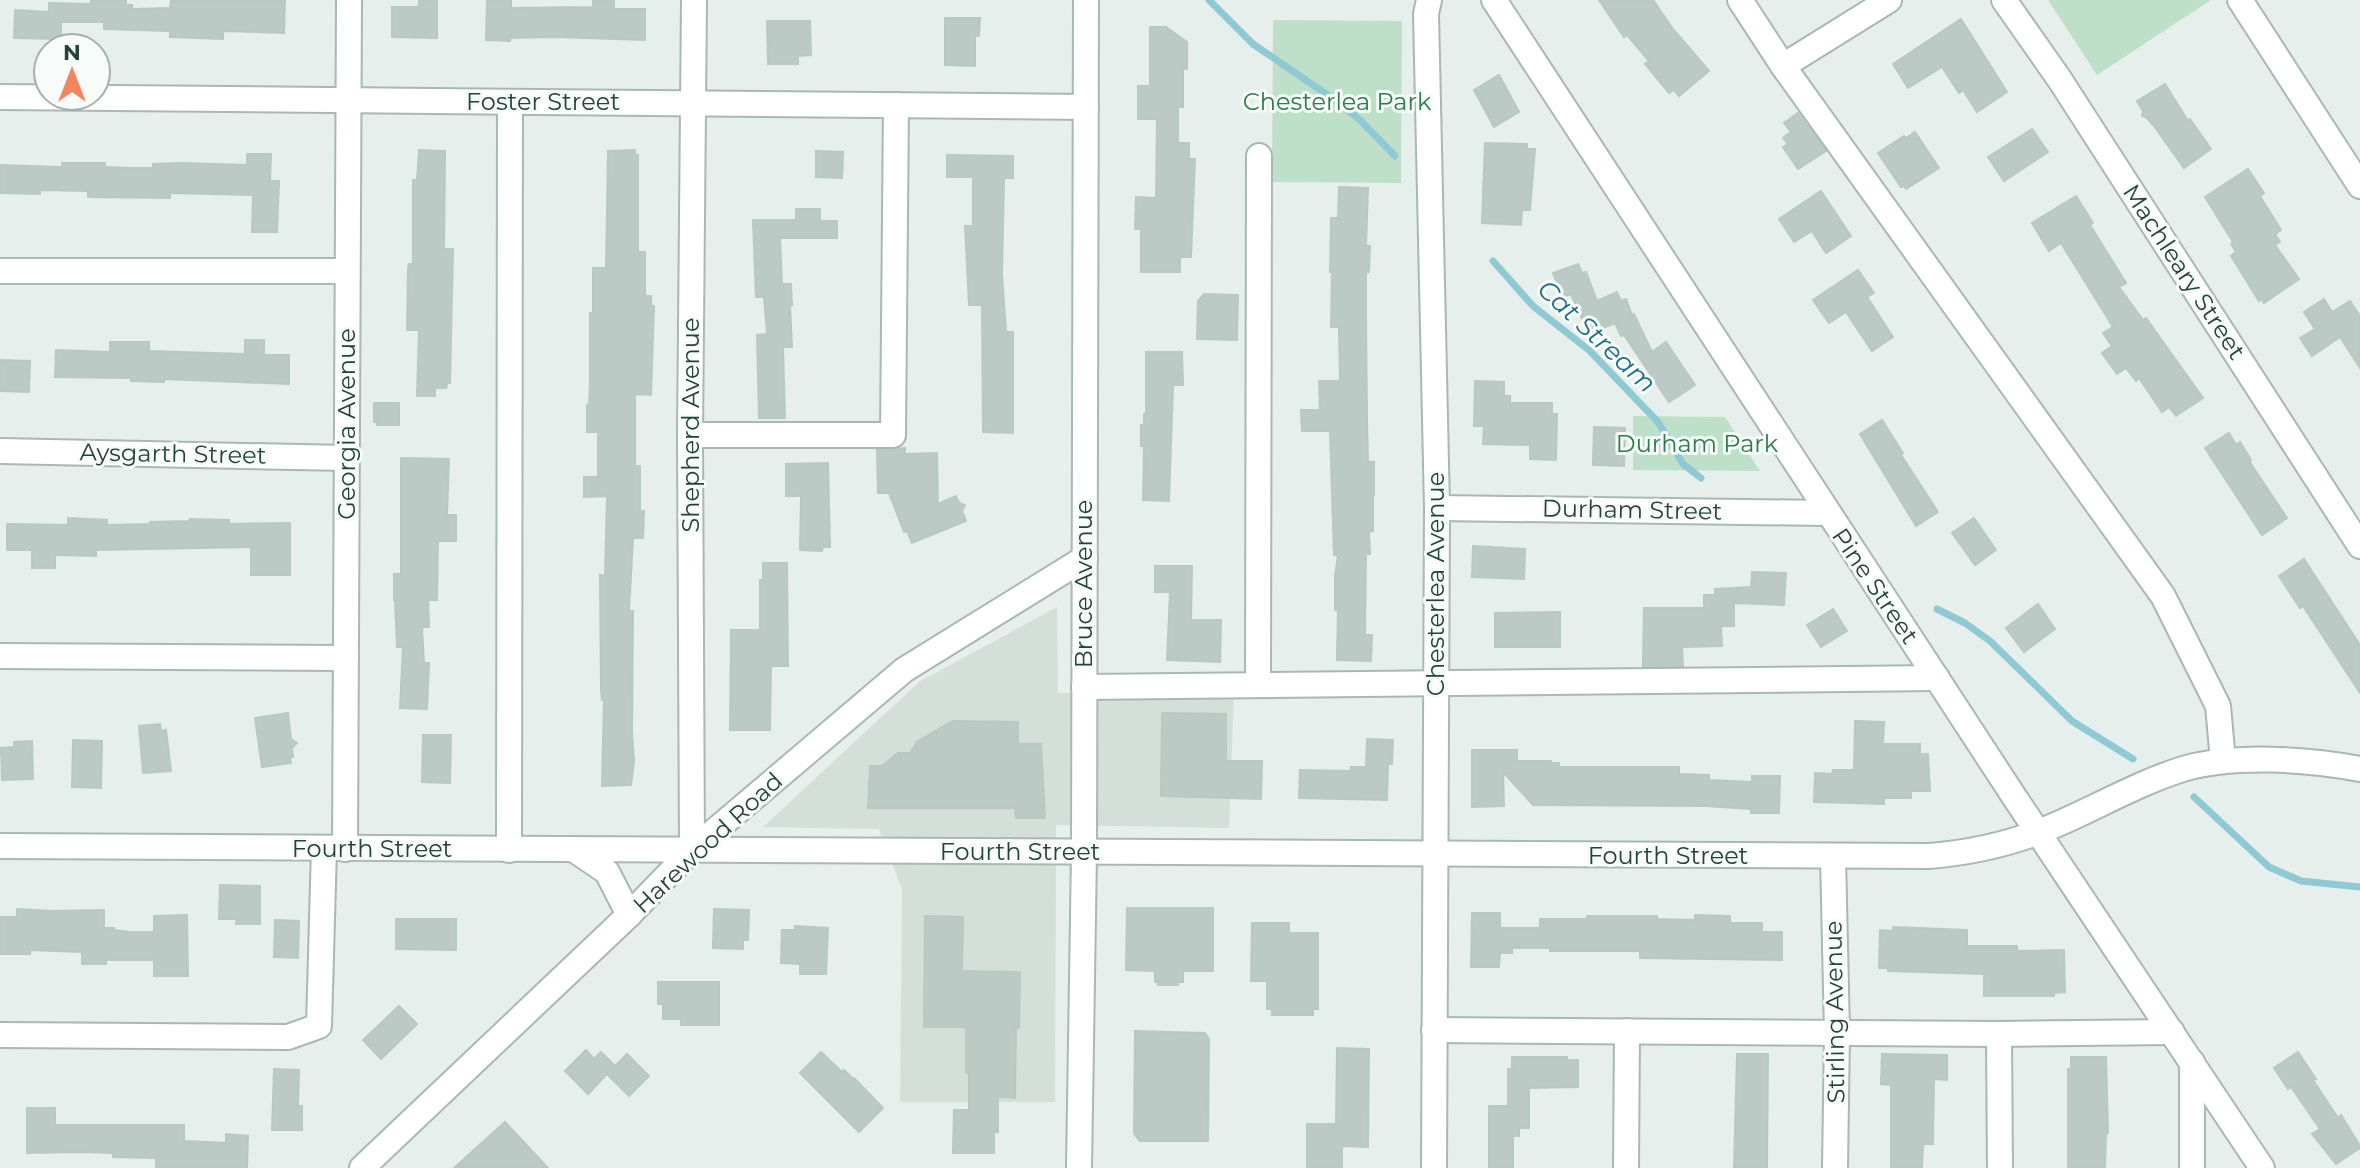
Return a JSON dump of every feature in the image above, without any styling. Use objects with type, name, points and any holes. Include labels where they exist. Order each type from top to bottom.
[{"type":"street","name":"Georgia Avenue","points":[[0,1035],[288,1037],[319,1026],[335,849],[346,658],[349,0]]},
{"type":"street","name":"Shepherd Avenue","points":[[692,850],[690,435],[694,0]]},
{"type":"street","name":"Bruce Avenue","points":[[1079,1168],[1084,853],[1086,0]]},
{"type":"street","name":"Chesterlea Avenue","points":[[1429,0],[1426,14],[1437,508],[1434,1168]]},
{"type":"street","name":"Pine Street","points":[[1494,0],[1827,513],[2262,1168]]},
{"type":"street","points":[[1740,0],[1783,66],[2163,596],[2218,706],[2223,761]]},
{"type":"street","points":[[1783,66],[1889,0]]},
{"type":"street","name":"Machleary Street","points":[[2004,0],[2060,80],[2360,546]]},
{"type":"street","points":[[2240,0],[2360,186]]},
{"type":"street","name":"Foster Street","points":[[0,97],[1086,107]]},
{"type":"street","points":[[509,850],[510,102]]},
{"type":"street","points":[[690,435],[893,435],[896,105]]},
{"type":"street","points":[[1258,685],[1259,156]]},
{"type":"street","points":[[0,271],[347,271]]},
{"type":"street","name":"Aysgarth Street","points":[[0,451],[347,458]]},
{"type":"street","name":"Durham Street","points":[[1437,508],[1827,513]]},
{"type":"street","name":"Harewood Road","points":[[362,1168],[629,915],[692,850],[904,670],[1085,558]]},
{"type":"street","points":[[0,656],[346,658]]},
{"type":"street","points":[[1084,687],[1937,678]]},
{"type":"street","name":"Fourth Street","points":[[0,846],[1929,856],[1966,853],[2038,833],[2148,781],[2186,768],[2223,761],[2264,760],[2360,769]]},
{"type":"street","points":[[573,849],[607,872],[629,915]]},
{"type":"street","name":"Stirling Avenue","points":[[1833,857],[1837,1032],[1835,1168]]},
{"type":"street","points":[[1434,1030],[1999,1034],[2172,1032]]},
{"type":"street","points":[[1626,1168],[1627,1031]]},
{"type":"street","points":[[1999,1034],[2000,1168]]},
{"type":"street","points":[[2192,1062],[2192,1168]]},
{"type":"shaded area","points":[[1057,607],[1058,693],[1234,693],[1229,828],[1056,825],[1055,1102],[900,1102],[902,890],[879,829],[763,827],[919,682]]},
{"type":"green space","points":[[2048,0],[2211,0],[2097,75]]},
{"type":"green space","name":"Chesterlea Park","points":[[1273,20],[1402,21],[1401,183],[1272,182]]},
{"type":"green space","name":"Durham Park","points":[[1633,416],[1725,417],[1760,471],[1633,470]]},
{"type":"building","points":[[91,0],[126,0],[126,5],[132,5],[132,9],[170,8],[171,0],[285,0],[284,33],[223,31],[223,39],[170,37],[170,31],[104,29],[104,22],[61,22],[61,32],[32,32],[32,38],[14,38],[15,10],[49,12],[49,3],[91,4]]},
{"type":"building","points":[[419,0],[437,0],[437,38],[392,37],[392,7],[419,7]]},
{"type":"building","points":[[487,0],[511,0],[511,8],[593,7],[593,1],[614,1],[614,9],[645,9],[645,40],[556,37],[486,40]]},
{"type":"building","points":[[1599,0],[1653,0],[1709,71],[1679,96],[1674,90],[1669,93],[1645,64],[1649,61],[1627,35],[1624,37]]},
{"type":"building","points":[[945,18],[980,18],[979,36],[975,36],[975,66],[945,65]]},
{"type":"building","points":[[1961,19],[2007,92],[1977,112],[1963,90],[1959,93],[1942,67],[1908,88],[1893,64]]},
{"type":"building","points":[[767,21],[810,21],[811,55],[798,56],[798,64],[768,64]]},
{"type":"building","points":[[1150,27],[1166,27],[1187,42],[1183,107],[1178,107],[1178,143],[1189,143],[1189,159],[1195,159],[1191,257],[1180,257],[1180,272],[1141,272],[1141,229],[1135,229],[1136,197],[1156,198],[1157,119],[1138,119],[1138,86],[1150,86]]},
{"type":"building","points":[[1499,75],[1519,112],[1494,127],[1474,90]]},
{"type":"building","points":[[2165,84],[2188,121],[2190,119],[2211,149],[2184,168],[2154,126],[2142,116],[2143,111],[2137,101]]},
{"type":"building","points":[[1798,113],[1826,151],[1798,169],[1783,147],[1788,144],[1783,138],[1791,132],[1784,123]]},
{"type":"building","points":[[2032,129],[2048,152],[2004,181],[1988,157]]},
{"type":"building","points":[[1915,132],[1939,168],[1906,189],[1901,187],[1878,153]]},
{"type":"building","points":[[1485,143],[1527,144],[1527,149],[1535,149],[1530,210],[1522,210],[1521,225],[1482,223]]},
{"type":"building","points":[[419,150],[445,151],[444,249],[453,249],[450,383],[446,388],[435,388],[435,396],[417,396],[419,330],[407,330],[408,268],[409,264],[413,264],[413,180],[417,180]]},
{"type":"building","points":[[635,150],[635,155],[638,155],[638,252],[645,252],[645,296],[651,296],[651,306],[654,306],[651,395],[635,394],[635,466],[640,466],[640,511],[644,511],[643,538],[633,538],[629,611],[633,611],[634,761],[631,785],[602,786],[604,700],[601,690],[600,575],[605,576],[607,496],[584,497],[584,477],[598,477],[598,432],[587,432],[590,313],[593,313],[593,268],[606,268],[608,151]]},
{"type":"building","points":[[816,151],[843,152],[842,178],[816,177]]},
{"type":"building","points":[[247,154],[271,154],[270,181],[279,181],[277,232],[252,232],[253,195],[170,193],[170,198],[88,197],[88,191],[0,193],[0,165],[62,167],[62,163],[105,163],[105,167],[153,168],[153,164],[182,163],[247,165]]},
{"type":"building","points":[[947,155],[1013,156],[1013,178],[1004,178],[1002,275],[1006,332],[1013,332],[1013,433],[983,432],[982,305],[969,305],[965,226],[973,226],[973,177],[947,177]]},
{"type":"building","points":[[2248,169],[2264,193],[2260,196],[2281,230],[2275,234],[2280,242],[2275,245],[2299,279],[2264,303],[2262,299],[2259,301],[2231,256],[2236,252],[2231,244],[2233,242],[2205,197]]},
{"type":"building","points":[[1339,187],[1368,188],[1367,420],[1368,462],[1374,462],[1374,495],[1373,531],[1369,532],[1370,554],[1366,554],[1365,635],[1372,635],[1371,661],[1337,660],[1335,576],[1338,555],[1334,555],[1330,431],[1302,431],[1301,410],[1320,410],[1319,381],[1340,381],[1339,327],[1331,327],[1330,272],[1331,218],[1338,218]]},
{"type":"building","points":[[1821,191],[1851,236],[1826,253],[1812,231],[1794,242],[1779,219]]},
{"type":"building","points":[[2076,196],[2126,283],[2119,287],[2143,320],[2146,318],[2203,398],[2176,416],[2169,407],[2162,412],[2139,378],[2136,381],[2126,368],[2117,374],[2102,353],[2112,346],[2103,333],[2113,327],[2061,243],[2049,251],[2032,223]]},
{"type":"building","points":[[796,209],[820,209],[820,221],[837,221],[837,238],[780,238],[782,284],[791,284],[792,305],[792,347],[783,347],[785,418],[759,418],[757,335],[767,334],[764,297],[756,297],[753,220],[796,220]]},
{"type":"building","points":[[1578,264],[1582,273],[1586,272],[1597,301],[1617,292],[1621,301],[1626,299],[1652,352],[1666,342],[1695,385],[1669,402],[1615,323],[1589,334],[1571,294],[1563,297],[1553,273]]},
{"type":"building","points":[[1858,270],[1874,293],[1867,297],[1893,337],[1872,351],[1846,312],[1829,323],[1813,300]]},
{"type":"building","points":[[1204,294],[1238,295],[1237,340],[1197,339],[1198,301]]},
{"type":"building","points":[[2324,299],[2332,312],[2350,301],[2360,316],[2360,368],[2340,337],[2312,356],[2300,338],[2315,329],[2304,312]]},
{"type":"building","points":[[245,340],[264,340],[264,355],[289,355],[289,384],[55,377],[56,350],[110,352],[110,342],[149,342],[149,351],[245,354]]},
{"type":"building","points":[[1146,352],[1182,352],[1183,385],[1173,385],[1169,501],[1143,500],[1144,446],[1141,446],[1141,425],[1144,425],[1146,414]]},
{"type":"building","points":[[0,360],[30,361],[29,392],[0,391]]},
{"type":"building","points":[[1475,381],[1504,382],[1504,396],[1510,396],[1510,403],[1552,403],[1552,414],[1557,414],[1556,460],[1530,459],[1530,445],[1483,444],[1484,426],[1474,426]]},
{"type":"building","points":[[374,403],[399,403],[399,425],[377,425],[374,422]]},
{"type":"building","points":[[1882,420],[1938,512],[1916,526],[1860,434]]},
{"type":"building","points":[[1594,427],[1625,428],[1624,466],[1593,465]]},
{"type":"building","points":[[2229,433],[2236,445],[2240,442],[2287,518],[2262,535],[2205,448]]},
{"type":"building","points":[[905,448],[905,454],[937,453],[938,504],[956,496],[959,503],[965,505],[962,511],[966,521],[912,543],[907,531],[904,532],[889,493],[878,493],[877,450]]},
{"type":"building","points":[[401,458],[449,459],[447,515],[456,515],[456,541],[438,541],[437,600],[428,600],[429,627],[422,627],[424,663],[429,663],[427,709],[400,708],[403,647],[397,647],[394,574],[401,574]]},
{"type":"building","points":[[828,463],[830,547],[823,547],[822,551],[800,550],[801,496],[786,496],[786,464]]},
{"type":"building","points":[[68,518],[107,520],[107,525],[190,519],[229,520],[229,524],[290,523],[290,575],[251,575],[251,547],[96,550],[96,556],[55,555],[55,568],[32,568],[32,550],[7,550],[7,524],[68,525]]},
{"type":"building","points":[[1974,518],[1996,550],[1975,565],[1952,533]]},
{"type":"building","points":[[1473,546],[1525,549],[1524,579],[1472,577]]},
{"type":"building","points":[[2304,559],[2360,645],[2360,693],[2303,606],[2300,608],[2279,576]]},
{"type":"building","points":[[763,563],[787,563],[788,666],[771,666],[770,730],[730,730],[731,630],[760,630]]},
{"type":"building","points":[[1155,566],[1192,566],[1191,620],[1221,620],[1220,662],[1167,660],[1170,592],[1155,592]]},
{"type":"building","points":[[1752,572],[1786,573],[1784,605],[1734,603],[1734,626],[1721,626],[1722,646],[1682,647],[1683,666],[1643,666],[1644,608],[1704,608],[1704,595],[1715,595],[1715,589],[1751,587]]},
{"type":"building","points":[[2038,604],[2055,629],[2024,652],[2006,628]]},
{"type":"building","points":[[1833,609],[1847,631],[1821,647],[1807,625]]},
{"type":"building","points":[[1560,612],[1560,647],[1495,647],[1495,613]]},
{"type":"building","points":[[288,713],[291,739],[297,743],[292,748],[291,763],[262,767],[255,718]]},
{"type":"building","points":[[1162,713],[1226,714],[1226,761],[1262,761],[1261,799],[1161,796]]},
{"type":"building","points":[[953,721],[1018,722],[1018,744],[1041,744],[1045,818],[1016,818],[1015,808],[868,808],[870,766],[882,766],[898,753],[910,753],[918,741]]},
{"type":"building","points":[[1855,721],[1884,722],[1883,744],[1920,744],[1920,754],[1928,754],[1930,791],[1911,791],[1911,798],[1884,798],[1884,804],[1814,802],[1815,773],[1854,770]]},
{"type":"building","points":[[160,724],[161,731],[166,730],[171,771],[143,773],[139,726]]},
{"type":"building","points":[[423,735],[451,735],[450,783],[422,782]]},
{"type":"building","points":[[1367,739],[1393,740],[1392,764],[1388,764],[1387,800],[1299,798],[1300,770],[1351,771],[1351,767],[1366,767]]},
{"type":"building","points":[[73,740],[102,741],[101,788],[72,787]]},
{"type":"building","points":[[32,741],[33,779],[2,780],[1,748],[14,747],[14,742]]},
{"type":"building","points":[[1472,750],[1517,750],[1517,761],[1551,761],[1559,763],[1559,767],[1679,767],[1679,774],[1709,775],[1709,780],[1752,782],[1752,776],[1780,776],[1779,813],[1751,813],[1751,809],[1705,806],[1533,805],[1503,772],[1504,806],[1472,807]]},
{"type":"building","points":[[220,885],[260,886],[260,924],[236,924],[237,919],[219,919]]},
{"type":"building","points":[[1127,908],[1213,908],[1213,971],[1183,971],[1183,982],[1178,982],[1178,985],[1158,985],[1155,971],[1126,970]]},
{"type":"building","points":[[17,909],[104,910],[104,928],[129,932],[154,932],[154,916],[187,915],[188,976],[154,976],[154,960],[106,960],[106,964],[82,964],[82,952],[30,950],[30,954],[0,954],[0,917],[17,917]]},
{"type":"building","points":[[714,909],[749,910],[748,940],[743,940],[743,949],[713,948]]},
{"type":"building","points":[[1472,913],[1500,913],[1500,928],[1540,928],[1540,919],[1587,919],[1587,916],[1657,916],[1657,919],[1695,920],[1695,915],[1730,916],[1730,923],[1762,923],[1762,932],[1782,932],[1782,960],[1640,958],[1640,951],[1512,948],[1512,953],[1500,953],[1499,967],[1471,967]]},
{"type":"building","points":[[925,916],[963,917],[962,971],[1020,972],[1015,1098],[998,1097],[998,1132],[994,1132],[994,1153],[953,1153],[954,1110],[969,1110],[966,1027],[924,1027]]},
{"type":"building","points":[[396,919],[456,919],[456,950],[396,949]]},
{"type":"building","points":[[275,920],[299,921],[298,958],[274,957]]},
{"type":"building","points":[[1252,923],[1289,923],[1289,933],[1318,933],[1318,1009],[1313,1009],[1313,1015],[1272,1015],[1272,1009],[1267,1009],[1267,981],[1251,981]]},
{"type":"building","points":[[795,926],[828,928],[826,974],[800,974],[800,964],[781,963],[782,930],[795,930]]},
{"type":"building","points":[[1893,927],[1967,930],[1967,946],[2017,946],[2017,951],[2064,950],[2065,992],[2054,993],[2054,996],[1984,996],[1984,974],[1888,971],[1888,968],[1879,968],[1880,930],[1893,931]]},
{"type":"building","points":[[658,982],[719,982],[719,1025],[681,1025],[681,1019],[663,1019],[663,1004],[658,1004]]},
{"type":"building","points":[[399,1006],[417,1024],[381,1059],[363,1040]]},
{"type":"building","points":[[1135,1031],[1205,1033],[1209,1039],[1208,1141],[1140,1141],[1134,1134]]},
{"type":"building","points":[[1337,1048],[1369,1049],[1368,1147],[1342,1146],[1342,1168],[1307,1168],[1307,1124],[1336,1124]]},
{"type":"building","points":[[586,1050],[594,1059],[601,1052],[615,1066],[627,1054],[649,1076],[629,1096],[607,1074],[588,1094],[565,1071]]},
{"type":"building","points":[[821,1052],[842,1072],[844,1070],[854,1078],[883,1108],[859,1132],[800,1073]]},
{"type":"building","points":[[2298,1052],[2338,1118],[2341,1115],[2360,1146],[2336,1164],[2312,1134],[2320,1129],[2274,1068]]},
{"type":"building","points":[[1737,1054],[1768,1054],[1767,1168],[1734,1168]]},
{"type":"building","points":[[1882,1054],[1947,1055],[1947,1080],[1934,1079],[1933,1144],[1923,1144],[1922,1168],[1891,1168],[1891,1085],[1881,1084]]},
{"type":"building","points":[[1512,1057],[1567,1057],[1567,1060],[1578,1060],[1578,1087],[1529,1088],[1529,1128],[1519,1128],[1519,1136],[1513,1136],[1513,1168],[1489,1168],[1489,1106],[1508,1106],[1508,1069],[1512,1069]]},
{"type":"building","points":[[2071,1057],[2106,1057],[2108,1133],[2105,1168],[2068,1168],[2068,1069],[2071,1069]]},
{"type":"building","points":[[274,1069],[299,1070],[298,1106],[302,1106],[302,1130],[272,1130]]},
{"type":"building","points":[[27,1108],[55,1108],[55,1125],[184,1125],[184,1141],[226,1143],[226,1134],[248,1136],[247,1168],[156,1168],[156,1158],[113,1157],[113,1153],[27,1153]]},
{"type":"building","points":[[505,1122],[548,1168],[454,1168]]},
{"type":"waterway","name":"Cat Stream","points":[[1209,0],[1253,44],[1335,100],[1360,120],[1395,156]]},
{"type":"waterway","name":"Cat Stream","points":[[1493,261],[1533,306],[1590,351],[1658,422],[1683,464],[1701,478]]},
{"type":"waterway","name":"Cat Stream","points":[[1937,609],[1965,623],[1990,641],[2072,721],[2133,759]]},
{"type":"waterway","name":"Cat Stream","points":[[2194,797],[2269,867],[2301,881],[2360,887]]}]
